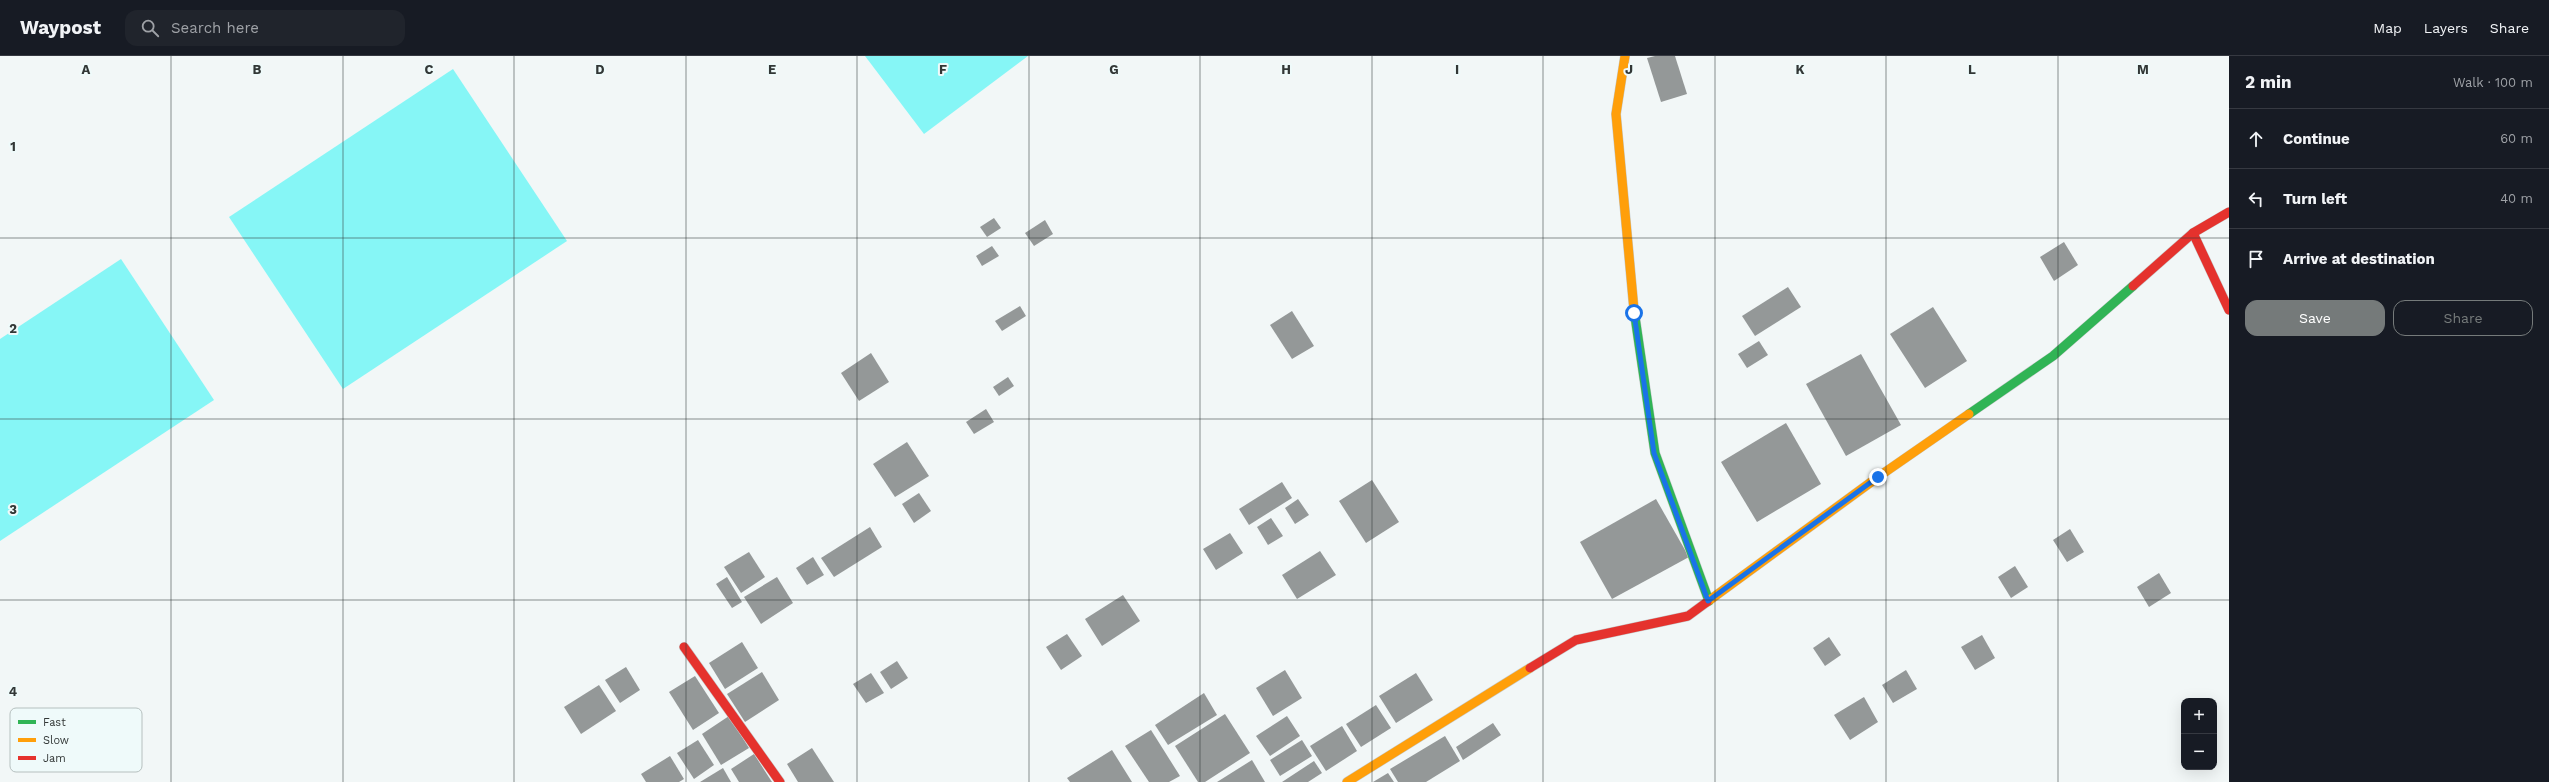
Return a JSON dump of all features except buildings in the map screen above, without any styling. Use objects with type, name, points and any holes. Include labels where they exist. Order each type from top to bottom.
[{"type":"main road","points":[[1625,56],[1616,114],[1634,313],[1654,453],[1708,601]]},
{"type":"main road","points":[[1346,782],[1576,640],[1688,616],[1878,477],[2053,356],[2193,233],[2229,212]]},
{"type":"main road","points":[[2193,233],[2229,310]]},
{"type":"main road","points":[[684,647],[780,782]]},
{"type":"water","points":[[865,56],[1028,56],[924,134]]},
{"type":"water","points":[[453,69],[567,241],[343,389],[229,217]]},
{"type":"water","points":[[121,259],[214,400],[0,541],[0,339]]},
{"type":"traffic: fast","points":[[1969,414],[2053,356],[2133,286]]},
{"type":"traffic: fast","points":[[1634,310],[1655,453],[1709,601]]},
{"type":"traffic: slow","points":[[1625,56],[1616,114],[1634,310]]},
{"type":"traffic: slow","points":[[1707,602],[1878,477],[1969,414]]},
{"type":"traffic: slow","points":[[1347,782],[1530,668]]},
{"type":"traffic: jam","points":[[2133,286],[2193,233],[2229,212]]},
{"type":"traffic: jam","points":[[2193,233],[2229,310]]},
{"type":"traffic: jam","points":[[1530,668],[1576,640],[1688,616],[1707,602]]},
{"type":"traffic: jam","points":[[684,647],[780,782]]},
{"type":"route","points":[[1634,313],[1654,453],[1708,601],[1878,477]]}]
